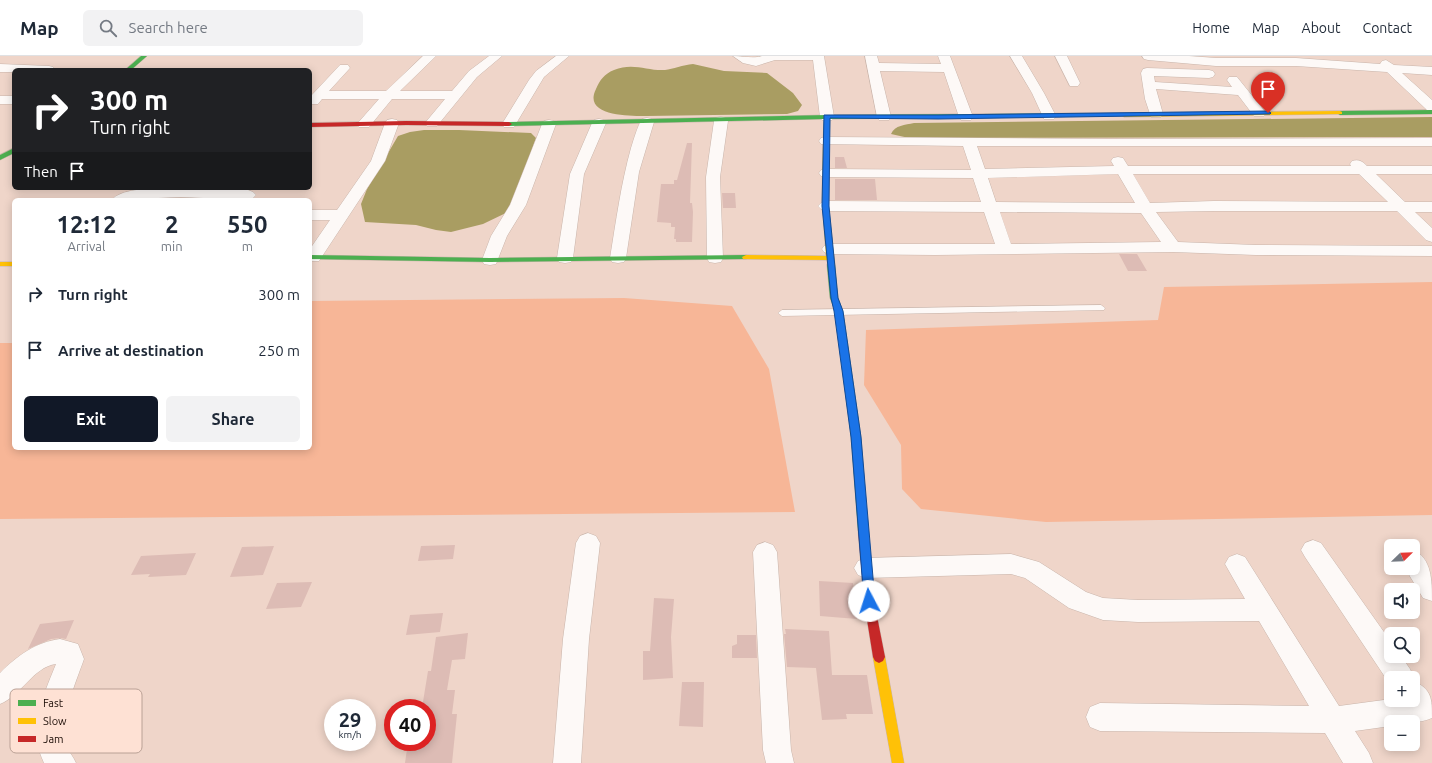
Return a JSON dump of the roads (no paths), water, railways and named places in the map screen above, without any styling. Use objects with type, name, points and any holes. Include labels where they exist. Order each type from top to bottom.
[{"type":"street","points":[[0,64],[14,56]]},
{"type":"street","points":[[130,68],[144,56]]},
{"type":"street","points":[[364,124],[388,96],[430,56]]},
{"type":"street","points":[[432,123],[473,74],[496,56]]},
{"type":"street","points":[[510,124],[540,74],[563,56]]},
{"type":"street","points":[[739,56],[756,62],[774,56],[818,56],[826,117],[826,206],[834,298],[838,311],[856,437],[869,601],[898,763]]},
{"type":"street","points":[[1016,56],[1028,78],[1044,101],[1049,116]]},
{"type":"street","points":[[1061,56],[1074,83]]},
{"type":"street","points":[[1142,56],[1156,114]]},
{"type":"street","points":[[1148,56],[1216,62],[1296,62],[1432,71]]},
{"type":"street","points":[[1378,56],[1432,107]]},
{"type":"street","points":[[884,117],[872,62],[946,62],[966,117]]},
{"type":"street","points":[[1147,72],[1247,75],[1251,73],[1244,63]]},
{"type":"street","points":[[0,68],[12,68]]},
{"type":"street","points":[[314,98],[344,68]]},
{"type":"street","points":[[1229,75],[1259,113]]},
{"type":"street","points":[[1149,86],[1241,91]]},
{"type":"street","points":[[314,98],[455,95]]},
{"type":"street","points":[[0,100],[12,100]]},
{"type":"street","points":[[312,125],[392,123],[549,124],[721,121],[826,117],[1432,112]]},
{"type":"street","points":[[715,258],[713,177],[721,121]]},
{"type":"street","points":[[618,258],[631,171],[639,140],[647,122]]},
{"type":"street","points":[[312,257],[378,161],[392,123]]},
{"type":"street","points":[[565,258],[577,174],[599,123]]},
{"type":"street","points":[[490,260],[498,236],[518,205],[549,124]]},
{"type":"street","points":[[826,141],[969,143],[1432,142]]},
{"type":"street","points":[[969,143],[1004,248]]},
{"type":"street","points":[[1108,143],[1145,208],[1173,246]]},
{"type":"street","points":[[1333,143],[1362,169],[1432,238]]},
{"type":"street","points":[[0,158],[12,151]]},
{"type":"street","points":[[826,173],[980,174],[1122,170],[1432,170]]},
{"type":"street","points":[[123,198],[138,194],[214,197],[248,195]]},
{"type":"street","points":[[826,206],[1145,208],[1214,206],[1432,207]]},
{"type":"street","points":[[312,215],[341,215]]},
{"type":"street","points":[[312,257],[490,260],[565,258],[715,258],[1004,248],[1173,246],[1256,250],[1432,251]]},
{"type":"street","points":[[0,264],[12,264]]},
{"type":"street","points":[[567,763],[576,639],[588,543]]},
{"type":"street","points":[[1312,550],[1397,671]]},
{"type":"street","points":[[765,552],[777,750],[780,763]]},
{"type":"street","points":[[866,568],[1011,564],[1031,568],[1078,600],[1103,609],[1138,611],[1265,610]]},
{"type":"street","points":[[1237,564],[1359,763]]},
{"type":"street","points":[[1420,571],[1432,590]]},
{"type":"street","points":[[0,691],[31,662],[47,654],[62,650],[69,653],[71,659],[61,689]]},
{"type":"street","points":[[1100,717],[1333,720],[1423,703]]},
{"type":"street","points":[[55,753],[57,759],[62,763]]},
{"type":"lane","points":[[782,312],[1101,308]]}]
